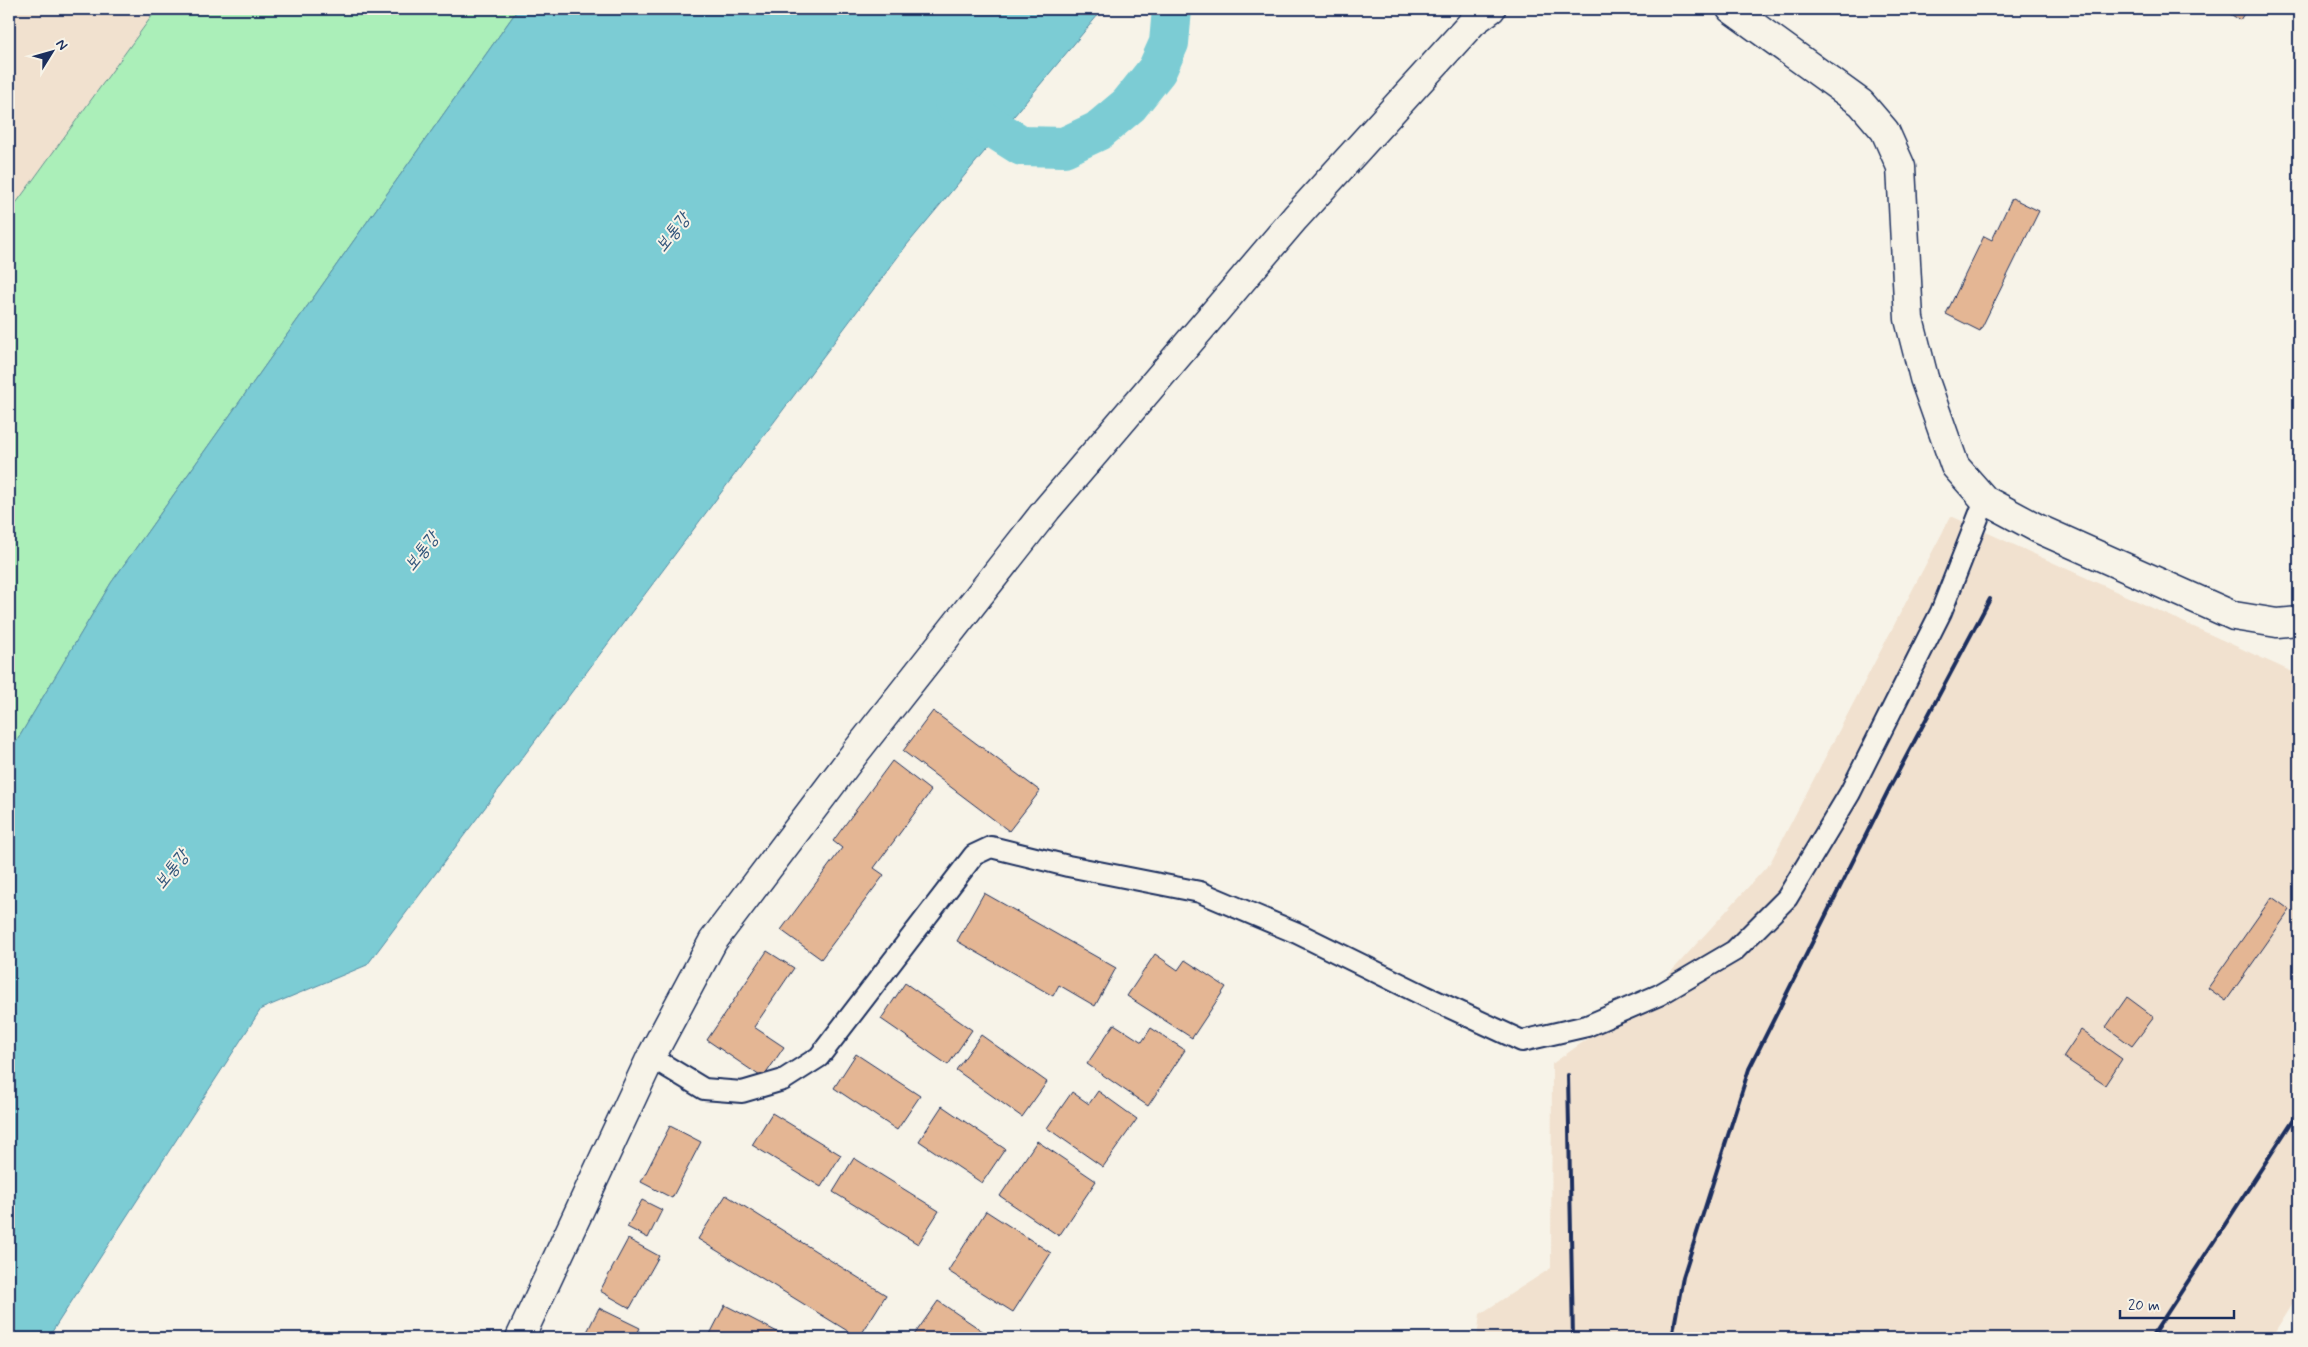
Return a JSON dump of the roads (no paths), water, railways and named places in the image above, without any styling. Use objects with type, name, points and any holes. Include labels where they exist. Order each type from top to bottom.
[{"type":"street","points":[[520,1338],[652,1057],[714,941],[855,753],[1047,509],[1295,218],[1473,22],[1491,9]]},
{"type":"street","points":[[1731,9],[1861,103],[1885,131],[1901,167],[1909,319],[1924,378],[1955,466],[1985,500],[2039,529],[2234,616],[2277,623],[2299,621]]},
{"type":"lane","points":[[652,1057],[704,1089],[742,1092],[783,1080],[818,1057],[974,855],[991,847],[1068,866],[1200,892],[1297,933],[1522,1041],[1587,1026],[1659,995],[1734,951],[1787,898],[1850,793],[1941,612],[1985,500]]},
{"type":"water","name":"보통강","points":[[518,9],[1103,9],[906,246],[367,965],[261,1009],[48,1338],[9,1338],[9,754],[111,583]]},
{"type":"waterway","points":[[954,103],[1022,146],[1064,147],[1098,131],[1129,105],[1157,70],[1169,43],[1172,9]]},
{"type":"railway","points":[[1672,1338],[1683,1277],[1749,1069],[1889,789],[1990,599]]},
{"type":"railway","points":[[1568,1075],[1573,1338]]},
{"type":"railway","points":[[2151,1338],[2299,1111]]}]
